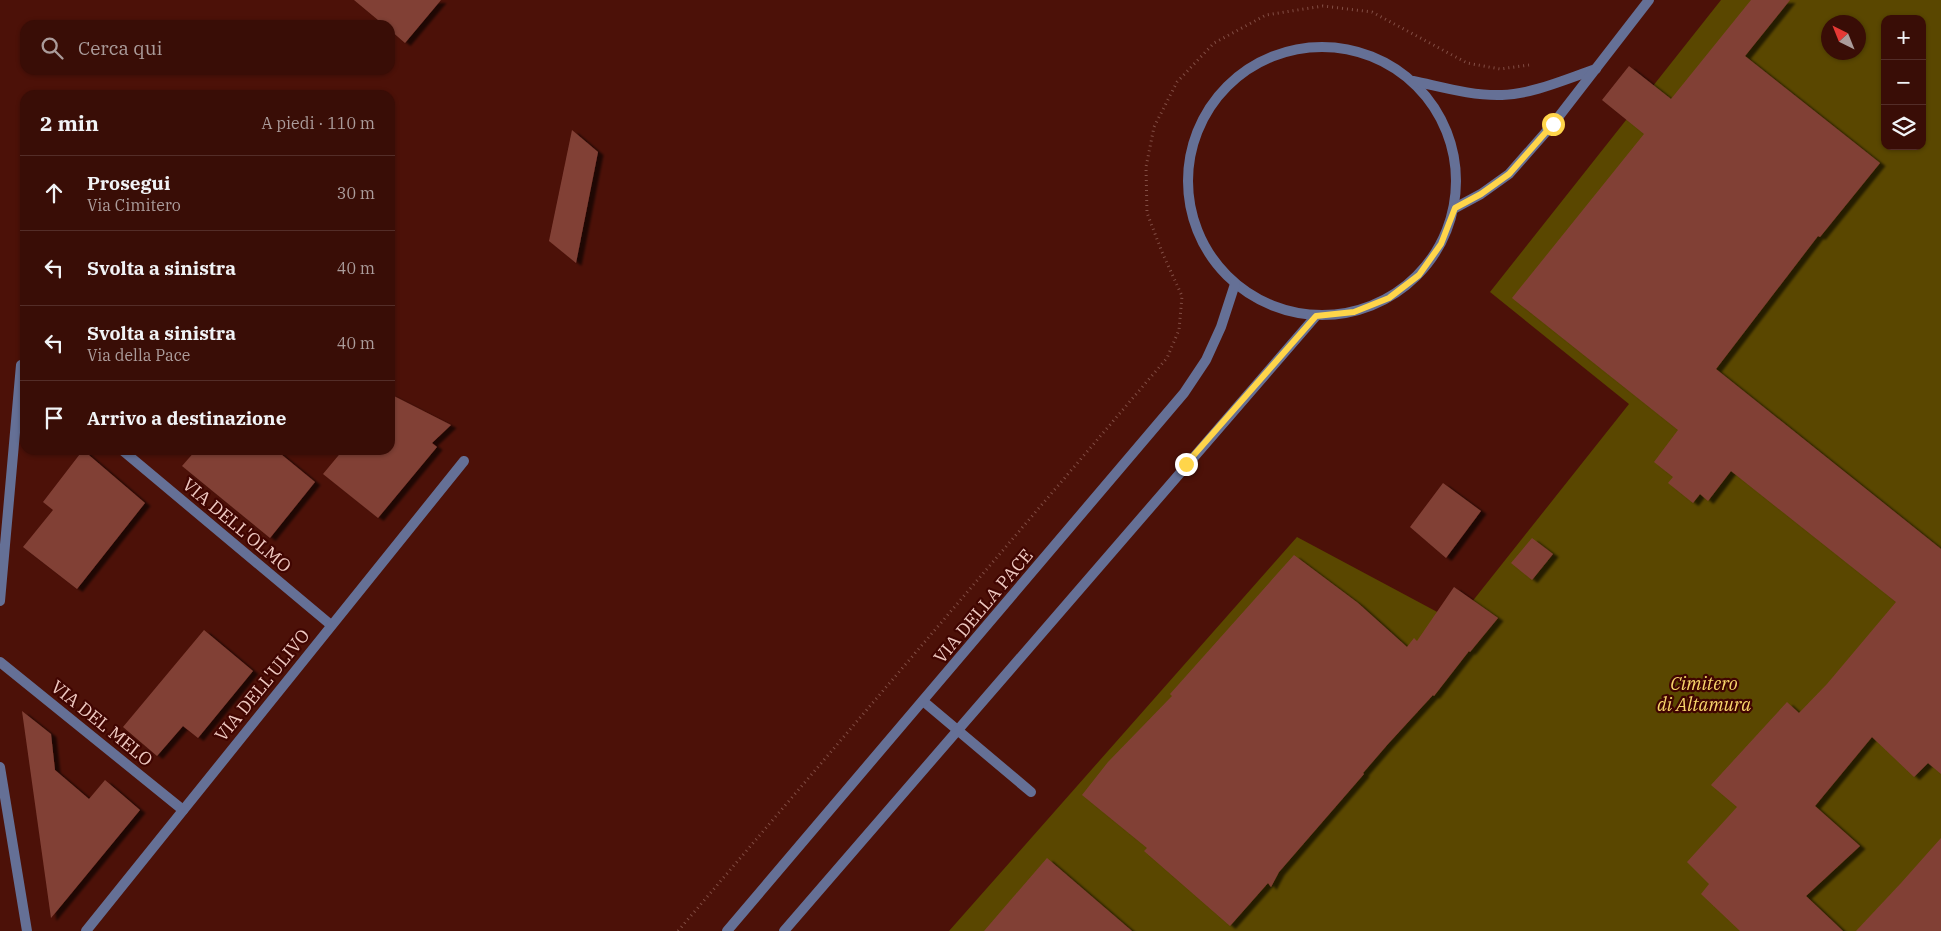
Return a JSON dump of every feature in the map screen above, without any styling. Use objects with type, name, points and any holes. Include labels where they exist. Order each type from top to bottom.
[{"type":"street","points":[[1455,208],[1481,194],[1509,174],[1553,124],[1649,0]]},
{"type":"street","points":[[1305,47],[1344,48],[1381,59],[1414,81],[1442,118],[1456,162],[1455,208],[1441,244],[1419,275],[1389,298],[1354,312],[1316,316],[1273,307],[1235,284],[1209,255],[1193,220],[1187,182],[1193,143],[1209,108],[1235,78],[1268,58],[1305,47]]},
{"type":"street","points":[[1414,81],[1477,94],[1503,95],[1534,89],[1596,69]]},
{"type":"street","name":"VIA DELLA PACE","points":[[727,931],[1184,393],[1206,360],[1221,327],[1235,284]]},
{"type":"street","points":[[784,931],[1316,316]]},
{"type":"street","points":[[0,601],[20,397]]},
{"type":"street","name":"VIA DELL'OLMO","points":[[128,455],[331,625]]},
{"type":"street","name":"VIA DELL'ULIVO","points":[[86,931],[464,461]]},
{"type":"street","name":"VIA DEL MELO","points":[[0,662],[183,810]]},
{"type":"street","points":[[923,702],[1031,792]]},
{"type":"street","points":[[0,767],[27,931]]},
{"type":"path","points":[[678,931],[1167,358],[1179,330],[1182,296],[1147,213],[1146,167],[1154,127],[1177,82],[1214,43],[1266,15],[1323,6],[1372,12],[1467,63],[1500,69],[1535,65]]},
{"type":"green space","name":"Cimitero di Altamura","points":[[1721,0],[1941,0],[1941,931],[949,931],[1297,537],[1456,622],[1629,404],[1490,292]]},
{"type":"building","points":[[354,0],[441,0],[405,43],[395,34],[395,20],[378,20]]},
{"type":"building","points":[[1751,0],[1790,0],[1745,56],[1880,163],[1820,237],[1818,236],[1716,369],[1941,549],[1941,774],[1928,763],[1914,777],[1872,737],[1815,806],[1860,846],[1806,896],[1843,931],[1740,931],[1701,894],[1709,884],[1687,862],[1737,807],[1711,785],[1787,702],[1799,713],[1827,684],[1896,602],[1731,471],[1708,501],[1700,494],[1693,503],[1668,483],[1673,477],[1654,462],[1678,430],[1512,298],[1644,134],[1602,100],[1629,66],[1671,99]]},
{"type":"building","points":[[572,130],[598,152],[576,263],[549,241]]},
{"type":"building","points":[[395,397],[451,425],[432,443],[437,447],[378,518],[323,474],[339,455],[395,455]]},
{"type":"building","points":[[79,455],[89,455],[145,503],[77,589],[23,547],[53,510],[43,502]]},
{"type":"building","points":[[192,455],[282,455],[315,482],[270,538],[182,466]]},
{"type":"building","points":[[1443,483],[1481,511],[1446,558],[1410,527]]},
{"type":"building","points":[[1532,538],[1553,554],[1532,580],[1511,563]]},
{"type":"building","points":[[1294,555],[1358,603],[1407,647],[1414,638],[1417,641],[1454,587],[1498,618],[1434,696],[1388,744],[1279,872],[1271,887],[1268,883],[1230,926],[1144,851],[1147,848],[1082,795],[1108,762],[1172,696],[1170,694]]},
{"type":"building","points":[[204,630],[253,671],[198,738],[183,726],[157,756],[123,727]]},
{"type":"building","points":[[22,711],[51,734],[55,770],[89,799],[105,780],[140,810],[51,918]]},
{"type":"building","points":[[1941,838],[1941,931],[1856,931],[1901,883]]},
{"type":"building","points":[[1047,858],[1132,931],[984,931]]},
{"type":"route","points":[[1186,464],[1316,316],[1354,312],[1389,298],[1419,275],[1441,244],[1455,208],[1481,194],[1509,174],[1553,124]]}]
